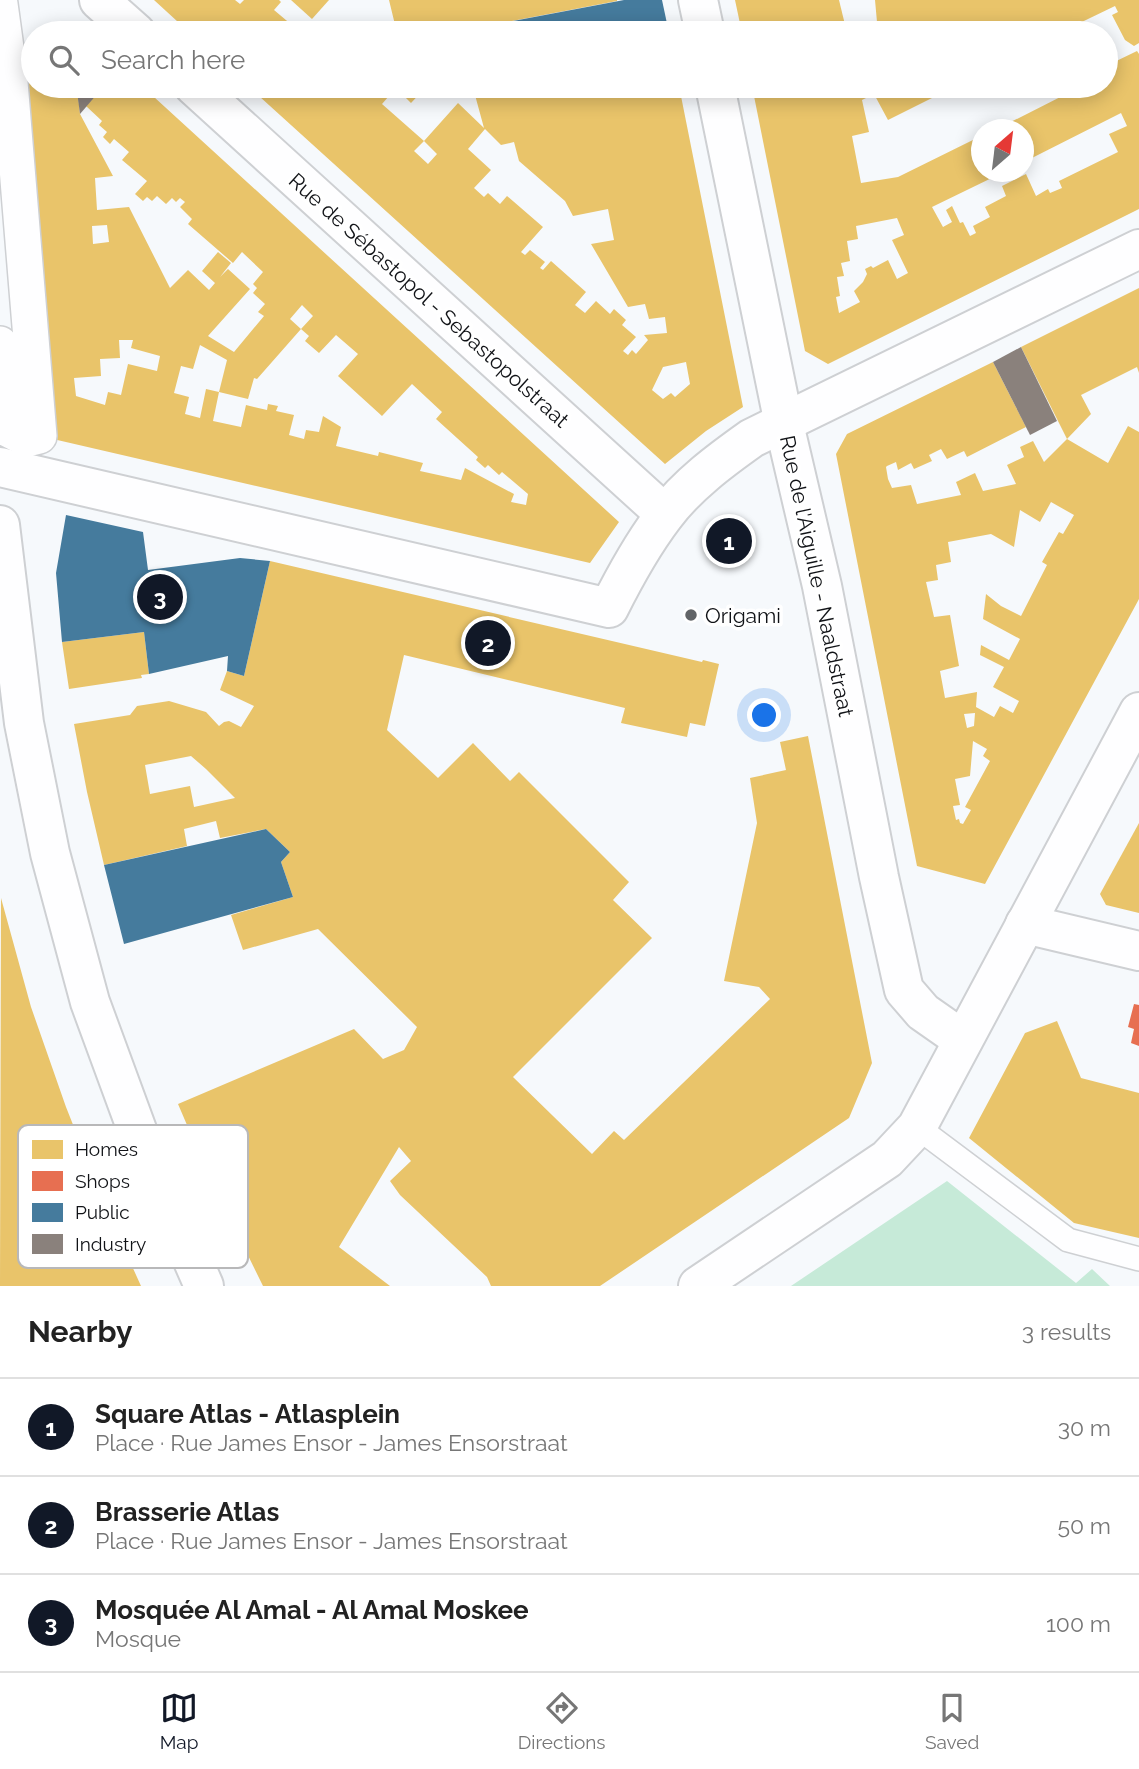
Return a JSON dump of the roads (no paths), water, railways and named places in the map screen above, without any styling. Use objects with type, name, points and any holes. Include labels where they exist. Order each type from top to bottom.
[{"type":"street","points":[[99,0],[123,21]]},
{"type":"street","points":[[698,0],[702,21]]},
{"type":"street","points":[[0,4],[9,69],[39,436],[27,439],[2,426],[0,360]]},
{"type":"street","name":"Rue de Sébastopol - Sebastopolstraat","points":[[207,98],[665,514]]},
{"type":"street","name":"Rue de l'Aiguille - Naaldstraat","points":[[717,98],[784,424],[822,586],[904,990],[923,1012],[963,1040]]},
{"type":"street","points":[[0,467],[608,608],[636,555],[665,514],[691,486],[752,438],[1139,249]]},
{"type":"street","points":[[0,525],[24,723],[50,853],[87,990],[135,1125]]},
{"type":"street","points":[[698,1286],[887,1159],[917,1127],[1139,712]]},
{"type":"street","points":[[1025,924],[1139,951]]},
{"type":"street","points":[[196,1268],[204,1286]]},
{"type":"lane","points":[[917,1127],[1068,1240],[1139,1259]]},
{"type":"place","name":"Square Atlas - Atlasplein","points":[[729,541]]},
{"type":"place","name":"Mosquée Al Amal - Al Amal Moskee","points":[[160,597]]},
{"type":"place","name":"Origami","points":[[691,615]]},
{"type":"place","name":"Brasserie Atlas","points":[[488,643]]}]
